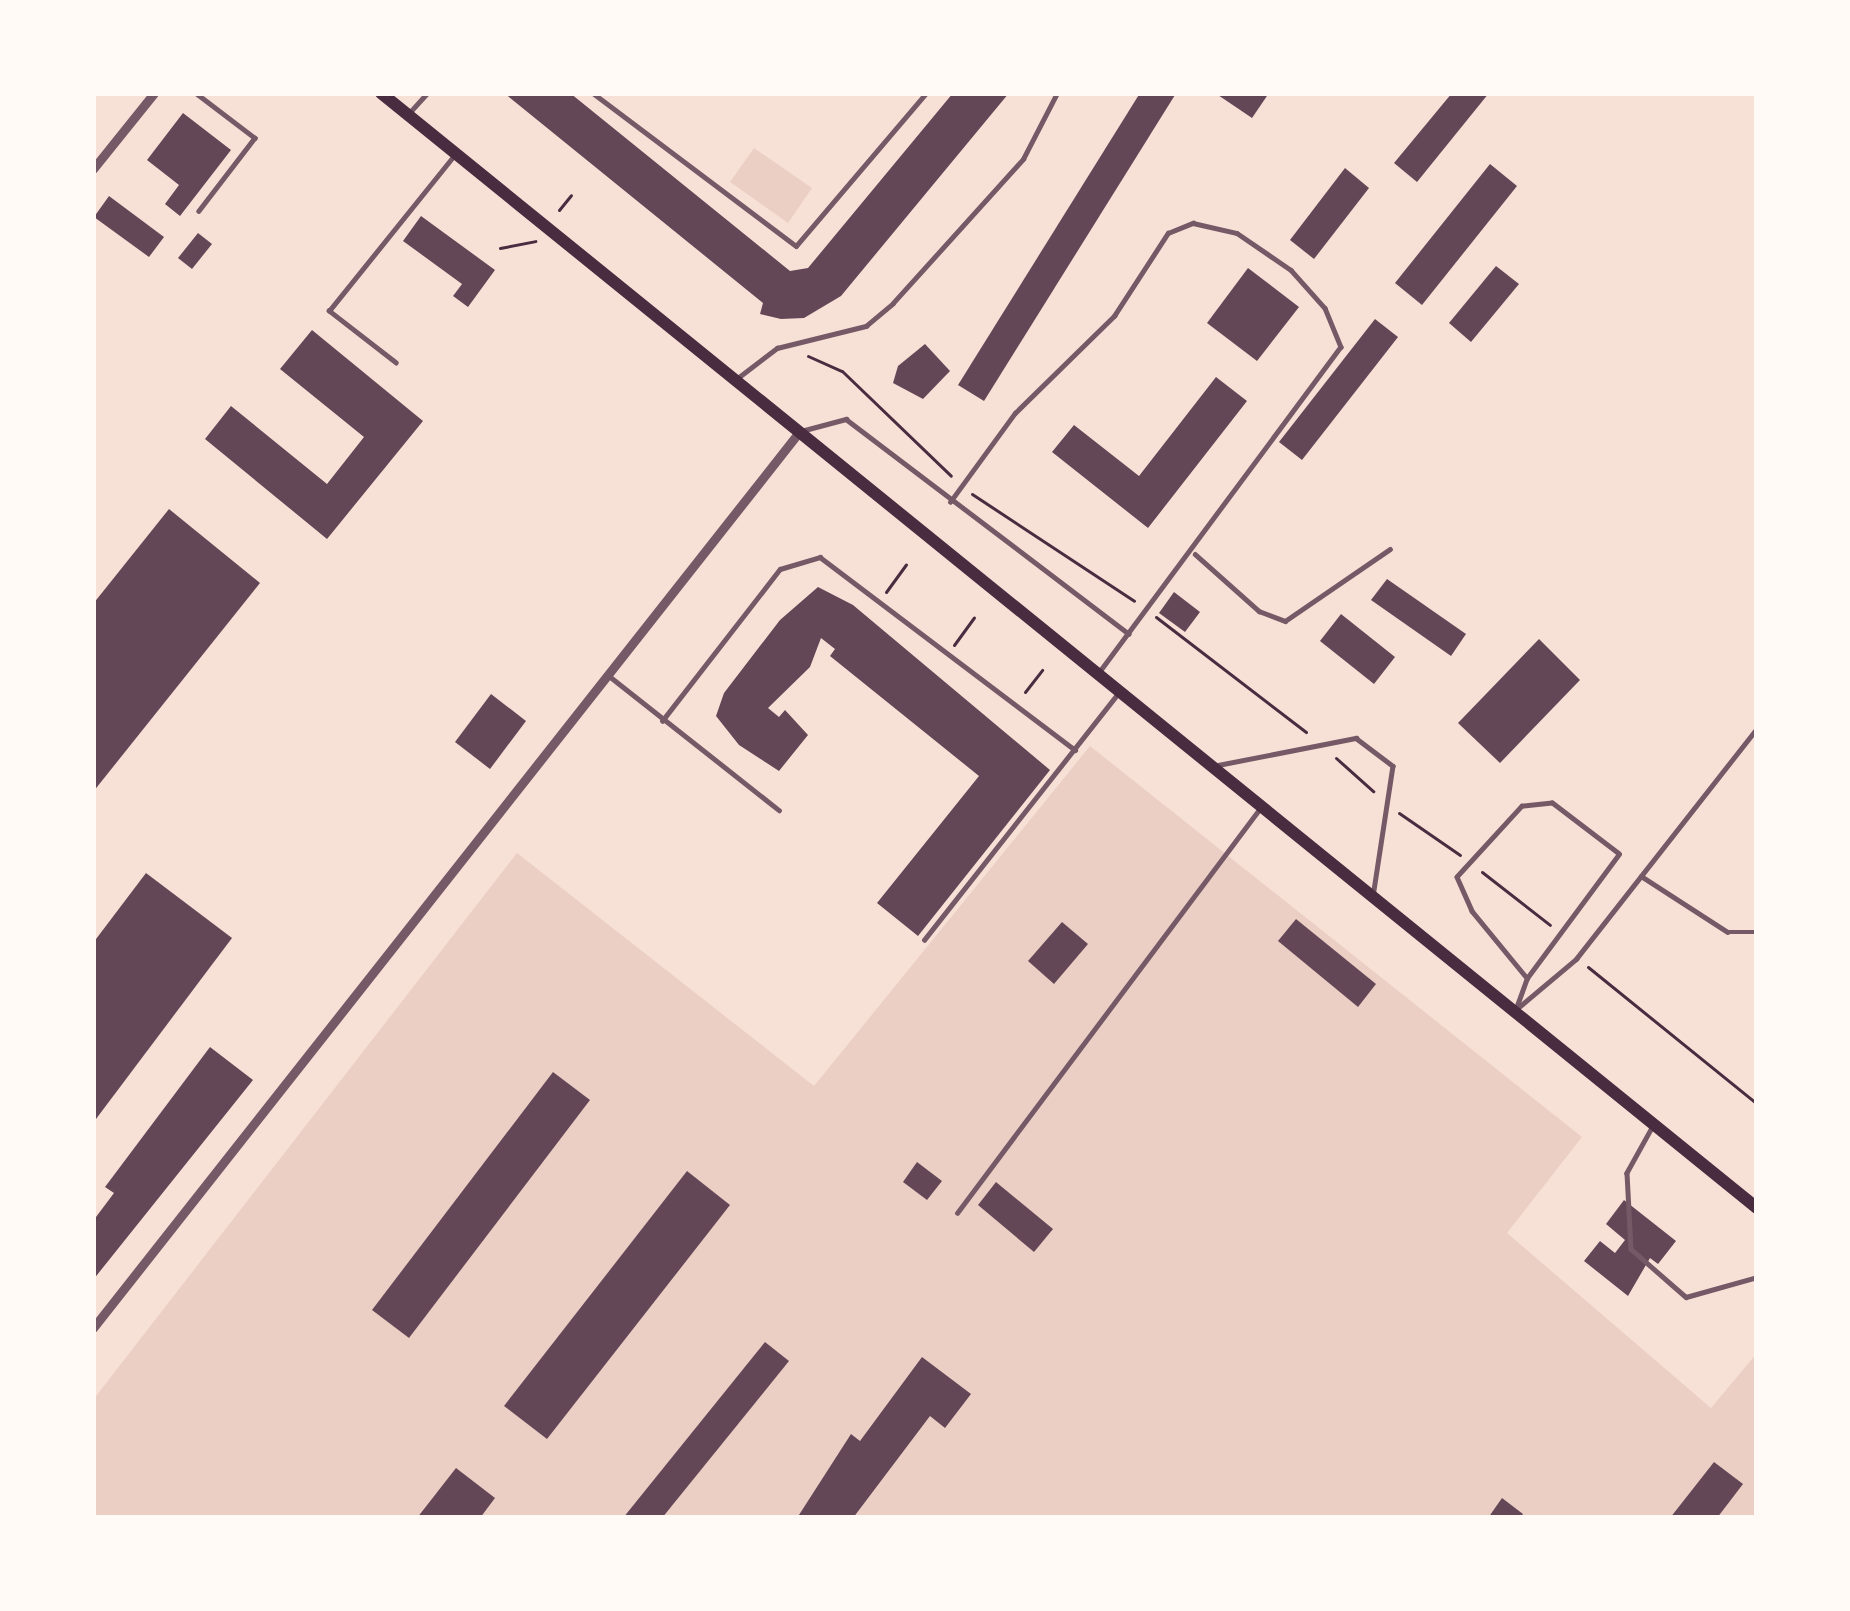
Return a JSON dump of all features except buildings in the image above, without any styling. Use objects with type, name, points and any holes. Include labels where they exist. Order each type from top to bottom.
[{"type":"main road","points":[[381,93],[1757,1208]]},
{"type":"street","points":[[93,170],[154,93]]},
{"type":"street","points":[[93,1328],[800,431]]},
{"type":"lane","points":[[196,93],[255,137],[199,211]]},
{"type":"lane","points":[[408,115],[427,93]]},
{"type":"lane","points":[[593,93],[796,246],[926,93]]},
{"type":"lane","points":[[735,380],[777,348],[866,326],[893,303],[1022,159],[1057,93]]},
{"type":"lane","points":[[396,363],[329,311],[430,194],[456,152]]},
{"type":"lane","points":[[950,502],[1015,413],[1114,316],[1168,233],[1193,223],[1237,232],[1292,270],[1325,308],[1341,347],[1195,554],[1145,609],[1098,674]]},
{"type":"lane","points":[[800,431],[846,419],[1129,634]]},
{"type":"lane","points":[[1195,554],[1259,611],[1285,621],[1390,549]]},
{"type":"lane","points":[[662,721],[780,569],[820,557],[1075,750]]},
{"type":"lane","points":[[608,675],[779,810]]},
{"type":"lane","points":[[924,940],[1120,692]]},
{"type":"lane","points":[[1515,1011],[1576,959],[1757,728]]},
{"type":"lane","points":[[1213,766],[1357,738],[1393,766],[1373,896]]},
{"type":"lane","points":[[1515,1011],[1527,978],[1564,937],[1619,854],[1552,803],[1522,806],[1466,860],[1457,877],[1472,911],[1527,978]]},
{"type":"lane","points":[[957,1213],[1261,806]]},
{"type":"lane","points":[[1641,876],[1728,932],[1757,932]]},
{"type":"lane","points":[[1653,1126],[1627,1173],[1631,1250],[1686,1297],[1757,1277]]},
{"type":"path","points":[[560,210],[571,195]]},
{"type":"path","points":[[500,248],[535,241]]},
{"type":"path","points":[[777,348],[842,371],[963,488],[1145,609],[1325,747],[1388,806],[1564,937]]},
{"type":"path","points":[[879,602],[906,564]]},
{"type":"path","points":[[948,653],[974,617]]},
{"type":"path","points":[[1015,704],[1042,670]]},
{"type":"path","points":[[1576,959],[1757,1104]]},
{"type":"shaded area","points":[[754,148],[812,188],[788,223],[730,182]]},
{"type":"shaded area","points":[[1090,746],[1582,1137],[1507,1233],[1711,1408],[1757,1353],[1757,1518],[93,1518],[93,1400],[517,853],[814,1086]]}]
